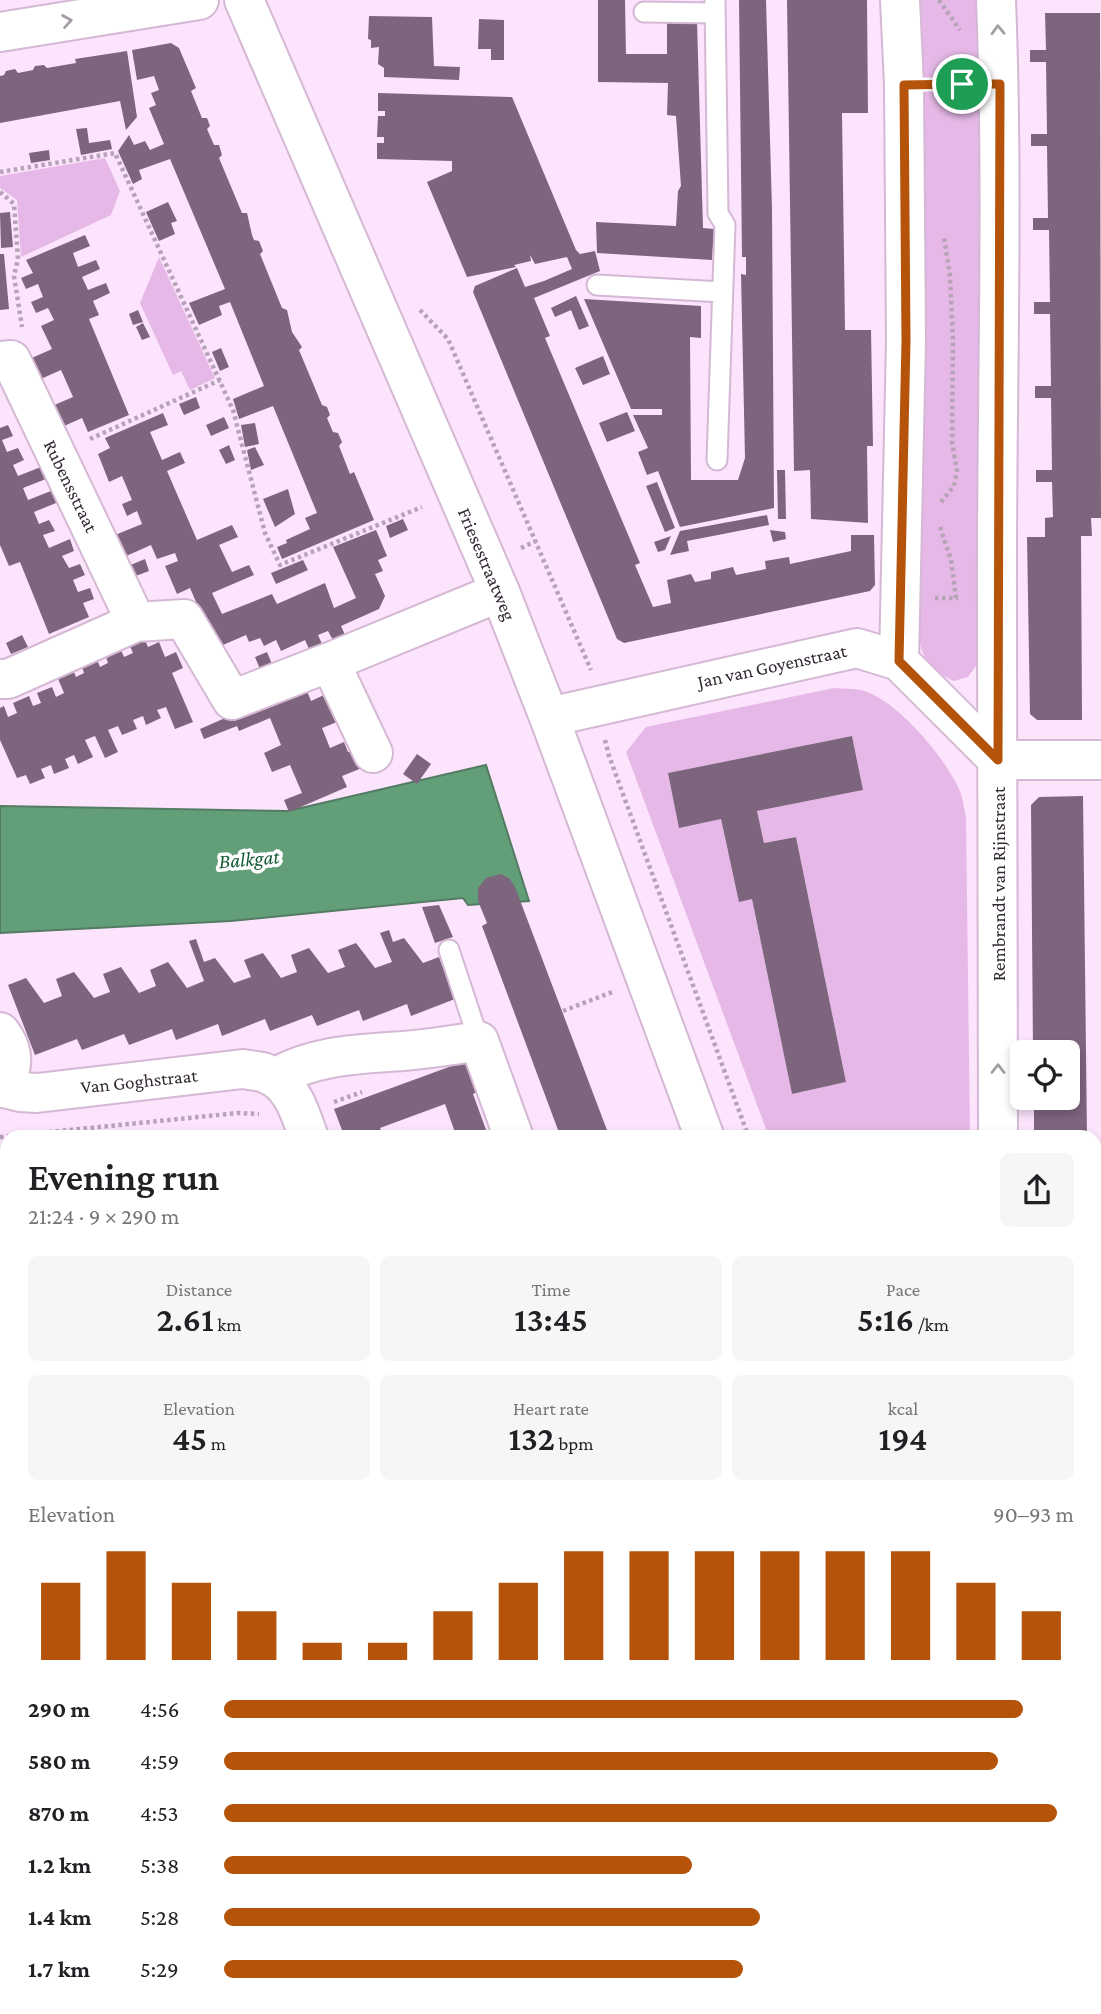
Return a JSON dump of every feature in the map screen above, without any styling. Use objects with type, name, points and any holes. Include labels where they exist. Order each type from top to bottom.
[{"type":"street","points":[[0,32],[199,0]]},
{"type":"street","name":"Friesestraatweg","points":[[244,0],[500,592],[550,717],[702,1130]]},
{"type":"street","points":[[899,661],[906,341],[927,88],[900,0]]},
{"type":"street","name":"Rembrandt van Rijnstraat","points":[[996,0],[1000,84],[1001,338],[997,598],[998,1130]]},
{"type":"street","name":"Rubensstraat","points":[[5,360],[55,454],[136,622]]},
{"type":"street","points":[[0,679],[8,679],[136,622],[184,619],[232,699],[500,592]]},
{"type":"street","name":"Jan van Goyenstraat","points":[[550,717],[857,648],[899,661],[998,760]]},
{"type":"street","points":[[330,662],[373,753]]},
{"type":"street","points":[[998,760],[1101,760]]},
{"type":"street","name":"Van Goghstraat","points":[[0,1032],[12,1052],[12,1065],[1,1087],[20,1093],[243,1069],[263,1072],[275,1078]]},
{"type":"street","points":[[306,1130],[291,1094],[286,1086],[275,1078],[295,1068],[357,1054],[479,1041],[511,1130]]},
{"type":"lane","points":[[644,12],[715,6],[718,214],[725,225],[717,460]]},
{"type":"lane","points":[[597,285],[722,292]]},
{"type":"lane","points":[[449,950],[479,1041]]},
{"type":"path","points":[[927,88],[1000,84]]},
{"type":"path","points":[[0,172],[115,153],[233,410],[265,533],[280,565],[422,507]]},
{"type":"path","points":[[0,192],[15,204],[18,259],[14,276],[26,347],[5,360]]},
{"type":"path","points":[[939,507],[947,491],[954,486],[957,470],[952,442],[953,340],[950,276],[943,230]]},
{"type":"path","points":[[906,341],[1001,338]]},
{"type":"path","points":[[55,454],[220,380]]},
{"type":"path","points":[[938,519],[951,559],[956,598]]},
{"type":"path","points":[[902,598],[997,598]]},
{"type":"path","points":[[563,1011],[615,990]]},
{"type":"path","points":[[69,1130],[238,1113],[256,1113],[265,1117]]},
{"type":"shaded area","points":[[915,0],[980,0],[984,202],[978,663],[968,677],[954,681],[936,670],[925,657],[916,621]]},
{"type":"shaded area","points":[[105,158],[120,191],[111,215],[21,257],[17,200],[0,188],[0,176]]},
{"type":"shaded area","points":[[159,257],[215,378],[190,390],[181,371],[173,375],[140,303]]},
{"type":"shaded area","points":[[834,688],[861,690],[875,695],[917,730],[951,774],[962,798],[966,818],[970,1130],[766,1130],[626,752],[646,727]],"holes":[[[852,736],[863,790],[757,811],[764,843],[796,837],[846,1082],[792,1094],[752,899],[728,852],[721,819],[668,773]]]},
{"type":"water","name":"Balkgat","points":[[486,765],[529,901],[468,905],[463,898],[231,921],[0,933],[0,806],[288,811]]},
{"type":"building","points":[[598,0],[625,0],[626,54],[667,54],[667,20],[697,21],[703,228],[714,229],[712,260],[597,253],[596,222],[676,226],[678,191],[681,186],[676,116],[667,115],[668,83],[598,82]]},
{"type":"building","points":[[739,0],[766,0],[772,209],[774,508],[680,527],[658,471],[647,475],[638,452],[648,448],[633,415],[662,415],[662,409],[631,409],[584,299],[701,306],[701,338],[690,337],[691,480],[738,480],[745,458],[741,274],[746,275],[746,257],[742,257]]},
{"type":"building","points":[[787,0],[867,0],[868,113],[842,113],[845,330],[871,330],[873,446],[867,446],[868,523],[811,519],[810,470],[794,471]]},
{"type":"building","points":[[1045,13],[1100,13],[1101,518],[1091,518],[1092,536],[1081,536],[1082,720],[1037,720],[1030,714],[1027,537],[1045,537],[1045,518],[1053,517],[1052,482],[1036,482],[1036,470],[1052,470],[1051,398],[1035,398],[1035,386],[1051,386],[1050,314],[1034,314],[1034,302],[1050,302],[1049,230],[1033,230],[1033,218],[1048,218],[1047,146],[1031,146],[1031,134],[1047,134],[1046,62],[1030,62],[1030,50],[1046,50]]},
{"type":"building","points":[[369,16],[432,17],[434,66],[460,67],[459,80],[384,77],[384,68],[378,64],[379,47],[371,48],[371,40],[368,39]]},
{"type":"building","points":[[479,19],[504,20],[504,60],[491,60],[491,49],[478,49]]},
{"type":"building","points":[[171,43],[179,48],[196,88],[191,91],[202,118],[207,118],[210,126],[207,129],[214,145],[219,145],[222,155],[219,158],[242,213],[247,213],[254,240],[259,241],[263,251],[260,254],[282,308],[287,310],[292,332],[302,347],[299,350],[322,405],[327,407],[330,415],[327,418],[333,432],[338,433],[342,442],[339,446],[350,474],[354,472],[374,520],[282,559],[277,547],[310,529],[305,518],[317,513],[273,406],[239,419],[233,399],[264,386],[230,302],[219,306],[222,315],[199,325],[189,303],[225,289],[170,159],[139,170],[142,179],[133,184],[118,151],[129,135],[134,145],[145,141],[150,150],[164,144],[149,108],[156,105],[151,93],[159,90],[154,76],[137,80],[132,50]]},
{"type":"building","points":[[127,51],[137,117],[126,130],[120,101],[0,123],[0,76],[6,71],[15,69],[18,73],[33,70],[35,66],[44,65],[47,68],[76,63],[75,59]]},
{"type":"building","points":[[378,93],[512,97],[576,250],[580,254],[595,251],[600,271],[534,298],[550,336],[545,338],[640,563],[635,565],[653,607],[671,603],[667,580],[691,574],[695,582],[711,579],[711,572],[733,567],[736,575],[766,569],[765,561],[789,557],[790,564],[851,551],[851,535],[874,535],[875,585],[870,591],[624,643],[617,639],[473,292],[475,286],[517,268],[525,287],[544,281],[572,269],[567,257],[535,264],[530,255],[531,261],[514,265],[516,267],[467,277],[427,182],[452,171],[452,161],[377,159],[377,143],[384,143],[384,137],[377,137],[378,116],[385,116],[385,111],[378,111]]},
{"type":"building","points":[[87,128],[89,143],[110,140],[112,149],[81,155],[76,129]]},
{"type":"building","points":[[49,150],[50,160],[31,163],[29,153]]},
{"type":"building","points":[[168,202],[177,221],[171,223],[175,234],[159,241],[146,212]]},
{"type":"building","points":[[10,212],[13,247],[1,248],[0,213]]},
{"type":"building","points":[[85,235],[90,246],[73,253],[78,267],[96,260],[100,269],[82,277],[88,290],[106,283],[110,293],[93,301],[99,315],[89,319],[129,415],[88,432],[82,418],[55,430],[45,409],[73,397],[61,370],[34,382],[25,361],[52,349],[41,326],[54,320],[48,308],[36,313],[31,302],[43,297],[38,284],[26,289],[21,278],[33,273],[26,260]]},
{"type":"building","points":[[0,254],[4,254],[9,309],[0,310]]},
{"type":"building","points":[[576,296],[589,326],[579,330],[571,310],[555,317],[551,308]]},
{"type":"building","points":[[138,310],[143,322],[133,325],[129,314]]},
{"type":"building","points":[[143,323],[150,337],[142,340],[136,327]]},
{"type":"building","points":[[221,348],[229,367],[220,371],[212,352]]},
{"type":"building","points":[[603,356],[610,374],[583,385],[575,368]]},
{"type":"building","points":[[196,397],[200,408],[184,415],[179,404]]},
{"type":"building","points":[[627,412],[635,431],[607,442],[599,423]]},
{"type":"building","points":[[163,413],[168,425],[150,432],[162,460],[180,452],[185,463],[167,471],[197,540],[232,525],[238,537],[219,545],[232,572],[249,565],[254,575],[212,593],[222,614],[272,594],[277,604],[325,583],[334,608],[356,598],[333,547],[376,530],[387,556],[378,560],[383,571],[375,574],[385,596],[379,609],[341,626],[346,637],[334,642],[328,631],[318,635],[323,646],[310,651],[305,640],[281,651],[276,640],[264,646],[260,638],[249,642],[246,635],[223,645],[212,639],[190,588],[177,594],[165,566],[178,561],[175,553],[157,559],[151,545],[124,557],[115,535],[142,524],[137,511],[127,516],[122,504],[132,500],[122,476],[109,482],[98,454],[110,448],[105,438]]},
{"type":"building","points":[[224,417],[229,428],[211,436],[206,425]]},
{"type":"building","points":[[255,423],[259,444],[245,447],[241,425]]},
{"type":"building","points":[[8,425],[13,436],[2,440],[7,452],[18,448],[24,460],[13,465],[18,476],[46,465],[51,477],[23,488],[28,500],[56,489],[61,501],[34,512],[39,524],[49,520],[55,531],[43,535],[49,548],[70,539],[74,551],[62,556],[69,568],[80,564],[85,575],[73,580],[78,592],[90,588],[94,599],[83,603],[89,617],[49,634],[20,562],[9,566],[0,545],[0,428]]},
{"type":"building","points":[[229,445],[235,460],[226,464],[219,450]]},
{"type":"building","points":[[255,447],[264,465],[251,470],[247,450]]},
{"type":"building","points":[[777,470],[785,470],[786,519],[778,519]]},
{"type":"building","points":[[657,482],[675,528],[665,532],[646,486]]},
{"type":"building","points":[[288,489],[295,514],[275,527],[263,499]]},
{"type":"building","points":[[767,515],[769,525],[687,541],[689,551],[670,555],[680,531]]},
{"type":"building","points":[[403,519],[408,530],[390,538],[386,526]]},
{"type":"building","points":[[770,530],[785,532],[786,539],[773,542]]},
{"type":"building","points":[[671,536],[665,550],[658,552],[654,542]]},
{"type":"building","points":[[145,559],[149,571],[133,577],[128,566]]},
{"type":"building","points":[[303,560],[308,570],[276,584],[271,573]]},
{"type":"building","points":[[22,635],[28,647],[11,654],[6,643]]},
{"type":"building","points":[[144,638],[148,647],[159,642],[165,657],[176,652],[183,668],[172,673],[193,722],[175,729],[166,707],[157,710],[161,718],[146,725],[143,716],[133,720],[137,729],[122,735],[118,726],[108,730],[118,752],[105,758],[95,736],[85,740],[93,757],[78,764],[74,755],[65,759],[69,768],[54,774],[51,765],[41,769],[45,778],[30,784],[26,775],[17,778],[0,740],[0,708],[4,706],[8,717],[17,713],[13,703],[29,696],[33,706],[41,703],[37,693],[52,687],[56,697],[64,693],[56,674],[72,667],[76,677],[84,673],[81,664],[96,657],[100,667],[108,663],[105,654],[120,648],[124,657],[133,653],[129,644]]},
{"type":"building","points":[[267,652],[274,669],[262,674],[255,657]]},
{"type":"building","points":[[307,691],[311,701],[324,695],[328,705],[335,703],[342,720],[322,728],[330,748],[344,742],[348,752],[355,750],[362,768],[342,776],[347,787],[289,812],[284,800],[302,793],[290,765],[272,772],[264,753],[281,745],[270,718],[239,731],[237,726],[204,739],[200,729],[232,715],[234,721]]},
{"type":"building","points":[[852,736],[863,790],[757,811],[764,843],[796,837],[846,1082],[792,1094],[752,899],[739,902],[721,819],[679,828],[668,773]]},
{"type":"building","points":[[417,754],[431,764],[417,784],[403,774]]},
{"type":"building","points":[[1083,796],[1087,1130],[1034,1130],[1034,1110],[1080,1110],[1080,1040],[1033,1040],[1031,805],[1039,797]]},
{"type":"building","points":[[501,874],[510,879],[515,887],[607,1130],[558,1130],[482,926],[487,923],[478,901],[478,888],[486,878]]},
{"type":"building","points":[[439,905],[453,937],[435,943],[422,907]]},
{"type":"building","points":[[389,930],[393,942],[404,938],[423,963],[439,957],[455,999],[411,1016],[407,1004],[363,1021],[359,1010],[317,1026],[312,1015],[270,1031],[265,1019],[222,1036],[218,1024],[176,1040],[172,1029],[129,1045],[124,1034],[82,1050],[77,1039],[35,1055],[8,985],[26,978],[44,1003],[62,996],[56,979],[74,972],[94,998],[110,992],[103,974],[121,967],[139,993],[156,986],[150,970],[168,962],[187,988],[204,981],[189,941],[196,939],[204,962],[215,958],[234,983],[251,977],[244,960],[263,953],[281,978],[297,972],[291,955],[309,948],[328,973],[345,967],[338,950],[356,943],[375,968],[392,962],[380,933]]},
{"type":"building","points":[[468,1060],[479,1091],[473,1094],[486,1130],[454,1130],[445,1104],[380,1128],[381,1130],[342,1130],[334,1109]]},
{"type":"route","points":[[962,84],[1000,84],[998,760],[899,661],[906,341],[904,85],[962,84]]}]
